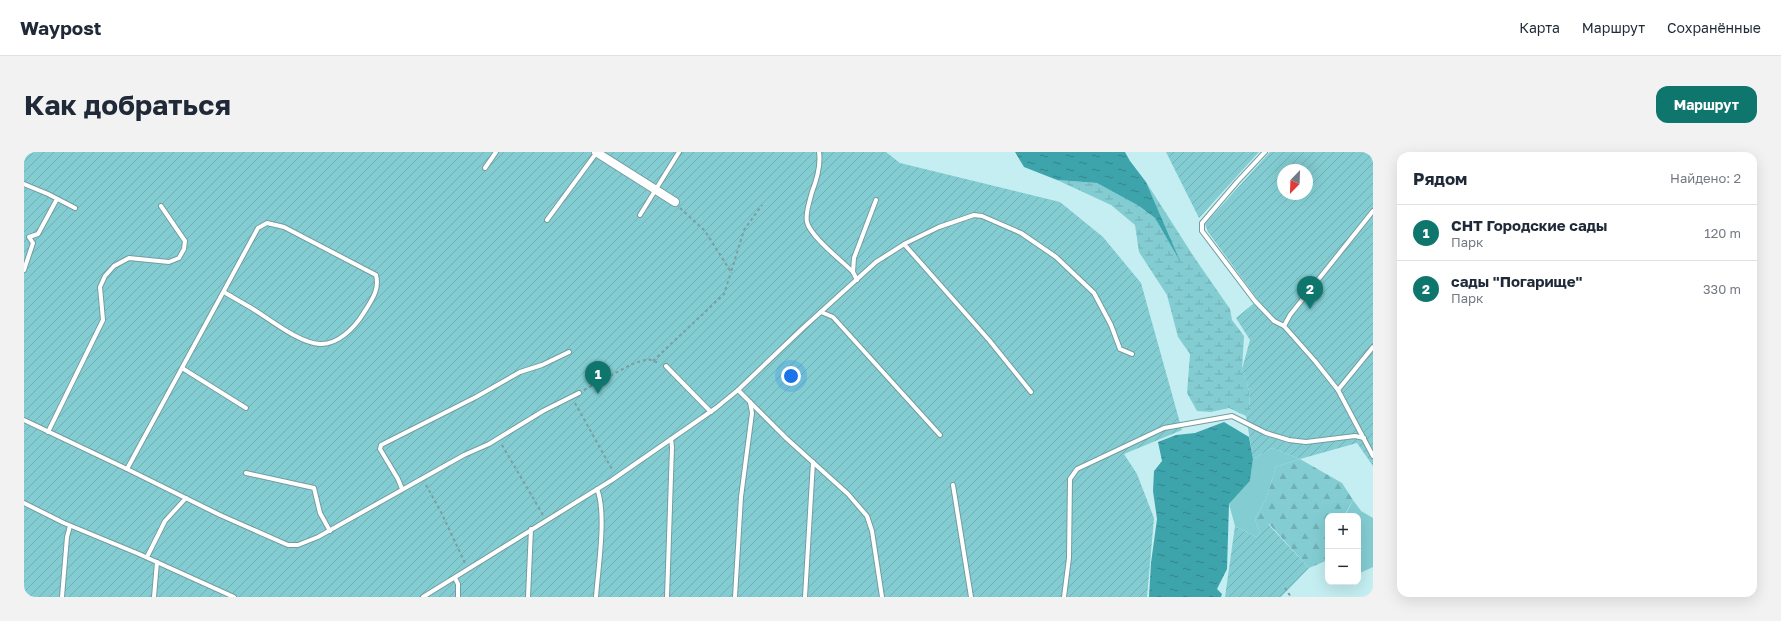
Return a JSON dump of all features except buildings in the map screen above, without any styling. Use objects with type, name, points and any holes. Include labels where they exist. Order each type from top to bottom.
[{"type":"street","points":[[597,152],[675,202]]},
{"type":"lane","points":[[485,168],[496,152]]},
{"type":"lane","points":[[547,220],[597,152]]},
{"type":"lane","points":[[640,215],[679,152]]},
{"type":"lane","points":[[819,152],[820,158],[818,176],[808,210],[807,222],[812,233],[853,272],[857,280]]},
{"type":"lane","points":[[1265,152],[1202,223],[1202,231],[1255,301],[1274,321],[1284,326],[1338,390],[1373,455]]},
{"type":"lane","points":[[24,184],[75,208]]},
{"type":"lane","points":[[29,237],[38,234],[57,199]]},
{"type":"lane","points":[[853,272],[854,258],[876,200]]},
{"type":"lane","points":[[48,432],[103,320],[100,287],[105,276],[114,266],[129,258],[169,262],[179,258],[184,249],[185,241],[161,206]]},
{"type":"lane","points":[[1284,326],[1290,315],[1373,211]]},
{"type":"lane","points":[[422,597],[617,477],[711,412],[738,390],[876,262],[904,244],[939,227],[974,215],[982,216],[1021,233],[1056,257],[1094,293],[1111,325],[1120,349],[1132,354]]},
{"type":"lane","points":[[128,469],[258,228],[267,222],[284,227],[357,264],[376,275],[378,281],[375,294],[361,317],[346,334],[332,342],[320,344],[305,340],[224,292]]},
{"type":"lane","points":[[24,235],[29,237],[33,243],[24,270]]},
{"type":"lane","points":[[904,244],[989,340],[1031,392]]},
{"type":"lane","points":[[821,312],[833,317],[940,435]]},
{"type":"lane","points":[[1338,390],[1373,347]]},
{"type":"lane","points":[[402,490],[398,478],[380,449],[381,445],[469,401],[520,372],[542,365],[569,352]]},
{"type":"lane","points":[[666,366],[711,412]]},
{"type":"lane","points":[[182,368],[246,408]]},
{"type":"lane","points":[[738,390],[848,494],[866,516],[872,532],[882,597]]},
{"type":"lane","points":[[24,420],[128,469],[226,518],[288,545],[298,545],[330,531],[464,455],[498,439],[543,412],[579,393]]},
{"type":"lane","points":[[735,597],[741,497],[752,413],[750,402]]},
{"type":"lane","points":[[1064,597],[1069,558],[1070,479],[1077,469],[1164,428],[1232,416],[1266,433],[1289,440],[1306,442],[1355,436],[1364,438]]},
{"type":"lane","points":[[667,597],[672,462],[671,439]]},
{"type":"lane","points":[[805,597],[813,462]]},
{"type":"lane","points":[[246,473],[314,488],[320,512],[330,531]]},
{"type":"lane","points":[[953,486],[971,597]]},
{"type":"lane","points":[[596,597],[602,516],[601,499],[597,489]]},
{"type":"lane","points":[[147,557],[164,521],[186,498]]},
{"type":"lane","points":[[24,503],[70,526],[147,557],[234,597]]},
{"type":"lane","points":[[62,597],[67,537],[70,526]]},
{"type":"lane","points":[[528,597],[531,529]]},
{"type":"lane","points":[[154,597],[157,562]]},
{"type":"lane","points":[[455,578],[458,584],[458,597]]},
{"type":"path","points":[[675,202],[705,231],[731,272]]},
{"type":"path","points":[[653,361],[724,294],[744,230],[762,205]]},
{"type":"path","points":[[579,393],[632,364],[648,359],[666,366]]},
{"type":"path","points":[[572,397],[617,477]]},
{"type":"path","points":[[498,439],[546,520]]},
{"type":"path","points":[[423,479],[441,512],[468,570]]},
{"type":"path","points":[[1285,588],[1291,597]]},
{"type":"green space","points":[[24,152],[886,152],[900,163],[1060,202],[1103,237],[1141,283],[1182,430],[1124,454],[1137,474],[1154,518],[1147,597],[24,597]]},
{"type":"green space","points":[[1166,152],[1259,152],[1199,218]]},
{"type":"green space","points":[[1270,152],[1373,152],[1373,466],[1357,443],[1300,459],[1272,448],[1253,459],[1246,416],[1250,410],[1249,390],[1242,369],[1250,340],[1236,318],[1258,300],[1208,232],[1205,224]]},
{"type":"green space","points":[[1057,180],[1097,183],[1139,206],[1155,218],[1178,257],[1146,182],[1194,257],[1230,309],[1232,320],[1244,336],[1242,369],[1249,390],[1250,410],[1246,416],[1229,408],[1211,412],[1197,411],[1187,393],[1190,354],[1178,337],[1167,295],[1139,252],[1135,225],[1111,205]]},
{"type":"green space","points":[[1272,448],[1300,459],[1276,467],[1266,499],[1255,519],[1260,533],[1256,537],[1235,526],[1229,504],[1250,481],[1253,459]]},
{"type":"green space","points":[[1300,459],[1342,483],[1353,500],[1346,513],[1325,513],[1325,561],[1309,568],[1269,524],[1260,533],[1255,519],[1266,499],[1276,467]]},
{"type":"green space","points":[[1353,500],[1361,511],[1373,518],[1373,567],[1361,573],[1361,513],[1346,513]]},
{"type":"green space","points":[[1268,524],[1309,568],[1281,597],[1225,597],[1235,526],[1256,537]]},
{"type":"water","points":[[1015,152],[1125,152],[1146,182],[1180,261],[1155,218],[1139,206],[1097,183],[1057,180],[1024,167]]},
{"type":"water","points":[[1224,422],[1249,437],[1253,459],[1250,481],[1229,504],[1227,569],[1217,589],[1222,594],[1221,597],[1149,597],[1151,563],[1157,519],[1153,491],[1154,471],[1162,461],[1158,442],[1176,435],[1195,433]]},
{"type":"place","name":"сады \"Погарище\"","points":[[1310,309]]},
{"type":"place","name":"СНТ Городские сады","points":[[598,394]]}]
